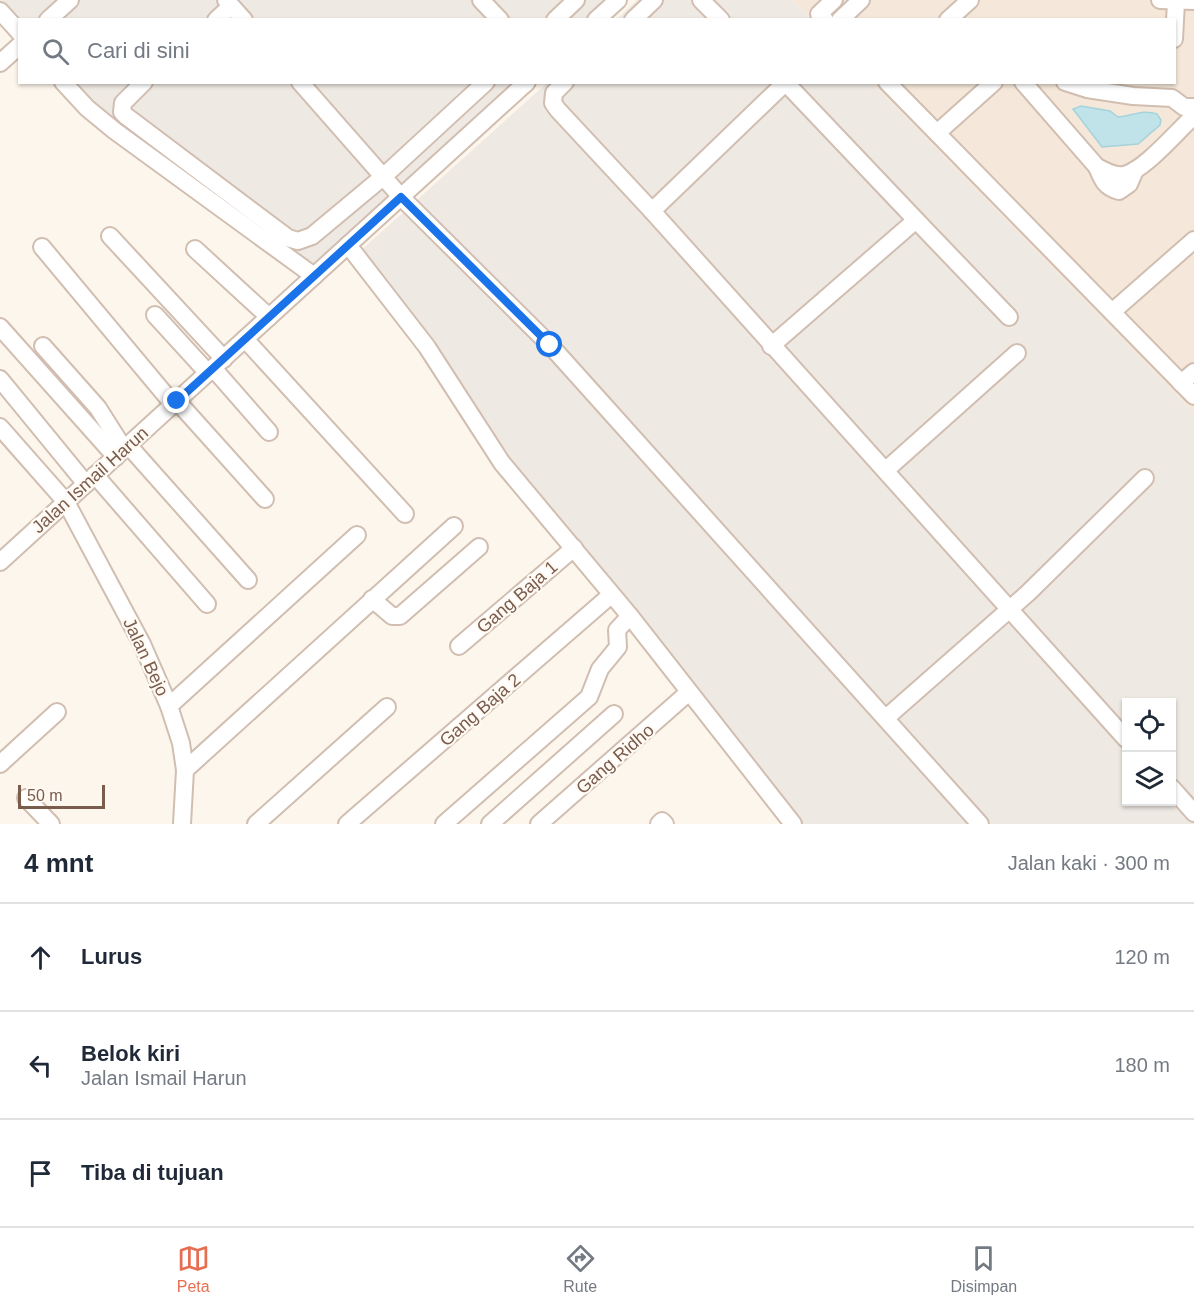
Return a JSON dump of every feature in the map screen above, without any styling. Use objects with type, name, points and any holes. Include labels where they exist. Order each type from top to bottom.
[{"type":"street","points":[[50,18],[70,0]]},
{"type":"street","points":[[481,0],[498,18]]},
{"type":"street","points":[[557,18],[576,0]]},
{"type":"street","points":[[598,18],[618,0]]},
{"type":"street","points":[[635,18],[654,0]]},
{"type":"street","points":[[701,0],[719,18]]},
{"type":"street","points":[[823,18],[819,14],[834,0]]},
{"type":"street","points":[[842,18],[861,0]]},
{"type":"street","points":[[950,18],[970,0]]},
{"type":"street","points":[[1171,18],[1168,1],[1194,1]]},
{"type":"street","points":[[218,18],[229,3],[242,18]]},
{"type":"street","points":[[0,11],[18,31]]},
{"type":"street","points":[[0,63],[18,47]]},
{"type":"street","points":[[65,84],[87,108],[115,131],[314,276]]},
{"type":"street","points":[[142,84],[123,103],[122,112],[126,117],[293,240],[312,236],[384,176],[484,84]]},
{"type":"street","points":[[302,84],[401,197],[550,345],[887,717],[980,824]]},
{"type":"street","name":"Jalan Ismail Harun","points":[[0,562],[525,84]]},
{"type":"street","points":[[563,84],[554,93],[554,103],[558,110],[886,470],[1122,735]]},
{"type":"street","points":[[652,211],[784,84]]},
{"type":"street","points":[[786,84],[1009,317]]},
{"type":"street","points":[[889,84],[1194,396]]},
{"type":"street","points":[[937,134],[992,84]]},
{"type":"street","points":[[1025,84],[1097,167],[1102,180],[1109,188],[1119,191],[1128,184],[1135,170],[1194,116]]},
{"type":"street","points":[[1071,84],[1087,89],[1133,96],[1172,90],[1184,107],[1194,107]]},
{"type":"street","points":[[771,346],[916,220]]},
{"type":"street","points":[[110,236],[269,432]]},
{"type":"street","points":[[1112,312],[1194,240]]},
{"type":"street","points":[[348,245],[427,346],[502,463],[610,594],[623,624],[680,700],[793,824]]},
{"type":"street","points":[[42,247],[175,403],[265,499]]},
{"type":"street","points":[[195,249],[269,316]]},
{"type":"street","points":[[155,315],[215,367]]},
{"type":"street","points":[[0,327],[248,580]]},
{"type":"street","points":[[245,339],[405,514]]},
{"type":"street","points":[[43,346],[98,408],[123,450]]},
{"type":"street","points":[[886,470],[1017,353]]},
{"type":"street","points":[[1181,383],[1194,372]]},
{"type":"street","points":[[0,379],[207,604]]},
{"type":"street","name":"Jalan Bejo","points":[[0,427],[66,502],[142,644],[169,706],[181,743],[185,770],[183,824]]},
{"type":"street","points":[[887,717],[1010,609],[1145,478]]},
{"type":"street","points":[[185,770],[454,526]]},
{"type":"street","points":[[169,706],[357,535]]},
{"type":"street","points":[[372,599],[392,616],[400,616],[479,547]]},
{"type":"street","name":"Gang Baja 1","points":[[459,646],[574,548]]},
{"type":"street","name":"Gang Baja 2","points":[[347,824],[610,594]]},
{"type":"street","points":[[444,824],[589,697],[600,669],[618,647],[623,624]]},
{"type":"street","name":"Gang Ridho","points":[[539,824],[680,700]]},
{"type":"street","points":[[256,824],[387,707]]},
{"type":"street","points":[[0,764],[57,712]]},
{"type":"street","points":[[490,824],[614,714]]},
{"type":"street","points":[[1176,793],[1194,813]]},
{"type":"street","points":[[27,798],[51,824]]},
{"type":"street","points":[[660,824],[662,821],[665,824]]},
{"type":"shaded area","points":[[0,0],[608,0],[587,18],[18,18],[18,32],[0,11]]},
{"type":"shaded area","points":[[637,0],[792,0],[810,18],[618,18]]},
{"type":"shaded area","points":[[792,0],[1194,0],[1194,413],[873,84],[1176,84],[1176,18],[810,18]]},
{"type":"shaded area","points":[[65,84],[515,84],[309,268]]},
{"type":"shaded area","points":[[546,84],[873,84],[1194,413],[1194,824],[803,824],[505,463],[452,370],[358,253]]},
{"type":"water","points":[[1081,106],[1110,111],[1118,117],[1142,112],[1157,114],[1161,120],[1160,125],[1138,144],[1102,147],[1073,109]]},
{"type":"route","points":[[177,401],[401,197],[429,222],[550,345]]}]
